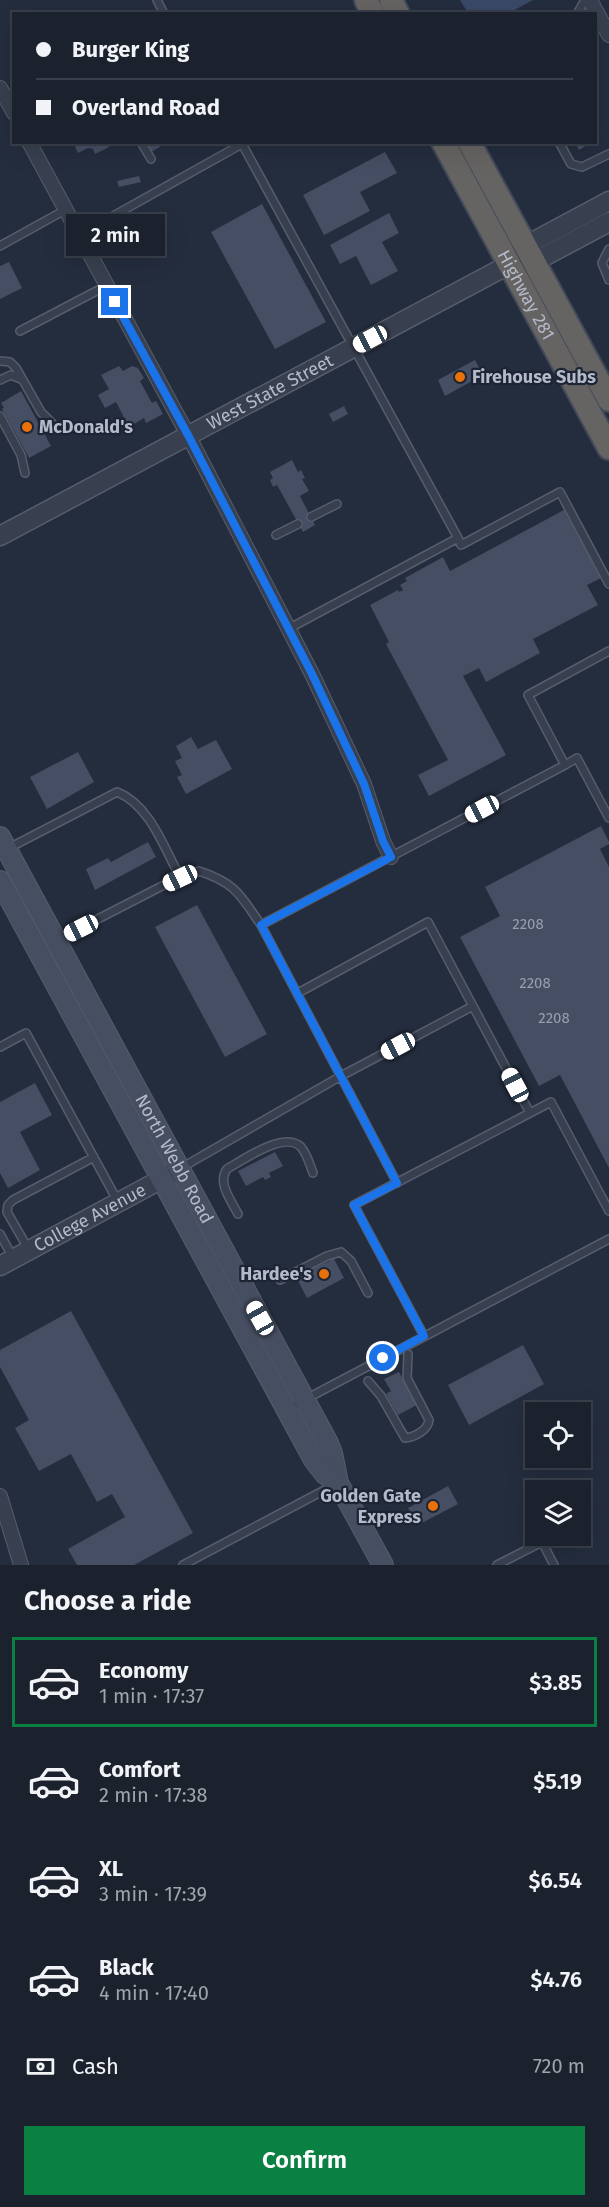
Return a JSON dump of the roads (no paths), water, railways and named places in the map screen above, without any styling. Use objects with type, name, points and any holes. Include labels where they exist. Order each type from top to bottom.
[{"type":"highway","name":"Highway 281","points":[[444,144],[609,448]]},
{"type":"highway","name":"Highway 281","points":[[470,144],[609,400]]},
{"type":"main road","name":"North Webb Road","points":[[3,843],[56,941],[286,1409],[319,1467],[338,1483]]},
{"type":"main road","name":"North Webb Road","points":[[0,880],[38,950],[304,1400],[332,1453],[338,1483],[383,1565]]},
{"type":"street","points":[[597,13],[609,35]]},
{"type":"street","points":[[0,88],[12,109]]},
{"type":"street","points":[[30,144],[188,435],[312,674],[364,784],[383,841],[391,857]]},
{"type":"street","name":"West State Street","points":[[530,254],[609,201]]},
{"type":"street","name":"West State Street","points":[[0,536],[510,264],[609,222]]},
{"type":"street","name":"College Avenue","points":[[14,1259],[171,1174]]},
{"type":"street","points":[[0,1496],[2,1511],[21,1565]]},
{"type":"lane","points":[[142,144],[151,159]]},
{"type":"lane","points":[[78,236],[240,144]]},
{"type":"lane","points":[[243,144],[461,545],[560,492],[609,584]]},
{"type":"lane","points":[[560,144],[571,164],[582,167],[609,154]]},
{"type":"lane","points":[[0,246],[65,210]]},
{"type":"lane","points":[[609,249],[602,263],[609,280]]},
{"type":"lane","points":[[20,331],[106,286]]},
{"type":"lane","points":[[0,361],[10,362],[41,412],[52,423]]},
{"type":"lane","points":[[0,380],[10,375],[23,381]]},
{"type":"lane","points":[[0,416],[21,455],[25,473]]},
{"type":"lane","points":[[311,517],[337,504]]},
{"type":"lane","points":[[276,535],[298,524]]},
{"type":"lane","points":[[288,629],[458,538]]},
{"type":"lane","points":[[565,765],[528,695],[609,651]]},
{"type":"lane","points":[[261,925],[577,758],[609,818]]},
{"type":"lane","points":[[3,843],[117,792],[128,796],[144,813],[180,878]]},
{"type":"lane","points":[[38,950],[180,878],[199,871],[236,889],[261,925],[397,1183]]},
{"type":"lane","points":[[298,993],[428,922],[530,1113]]},
{"type":"lane","points":[[171,1174],[342,1076],[473,1006]]},
{"type":"lane","points":[[0,1047],[26,1033],[118,1202]]},
{"type":"lane","points":[[424,1336],[354,1205],[551,1102],[609,1211]]},
{"type":"lane","points":[[238,1214],[224,1185],[223,1175],[227,1169],[283,1141],[295,1143],[302,1148],[313,1173]]},
{"type":"lane","points":[[14,1259],[7,1212],[8,1204],[94,1157]]},
{"type":"lane","points":[[0,1234],[14,1259]]},
{"type":"lane","points":[[286,1409],[609,1239]]},
{"type":"lane","points":[[280,1280],[327,1256],[341,1252],[351,1261],[369,1293]]},
{"type":"lane","points":[[368,1381],[381,1396],[405,1438],[425,1430],[429,1420],[407,1378],[408,1354]]},
{"type":"lane","points":[[183,1565],[338,1483]]},
{"type":"lane","points":[[497,1565],[542,1542],[554,1565]]},
{"type":"water","points":[[460,0],[533,0],[511,12],[467,12]]},
{"type":"place","name":"Firehouse Subs","points":[[460,377]]},
{"type":"place","name":"McDonald's","points":[[27,427]]},
{"type":"place","name":"Hardee's","points":[[324,1274]]},
{"type":"place","name":"Golden Gate Express","points":[[433,1506]]}]
